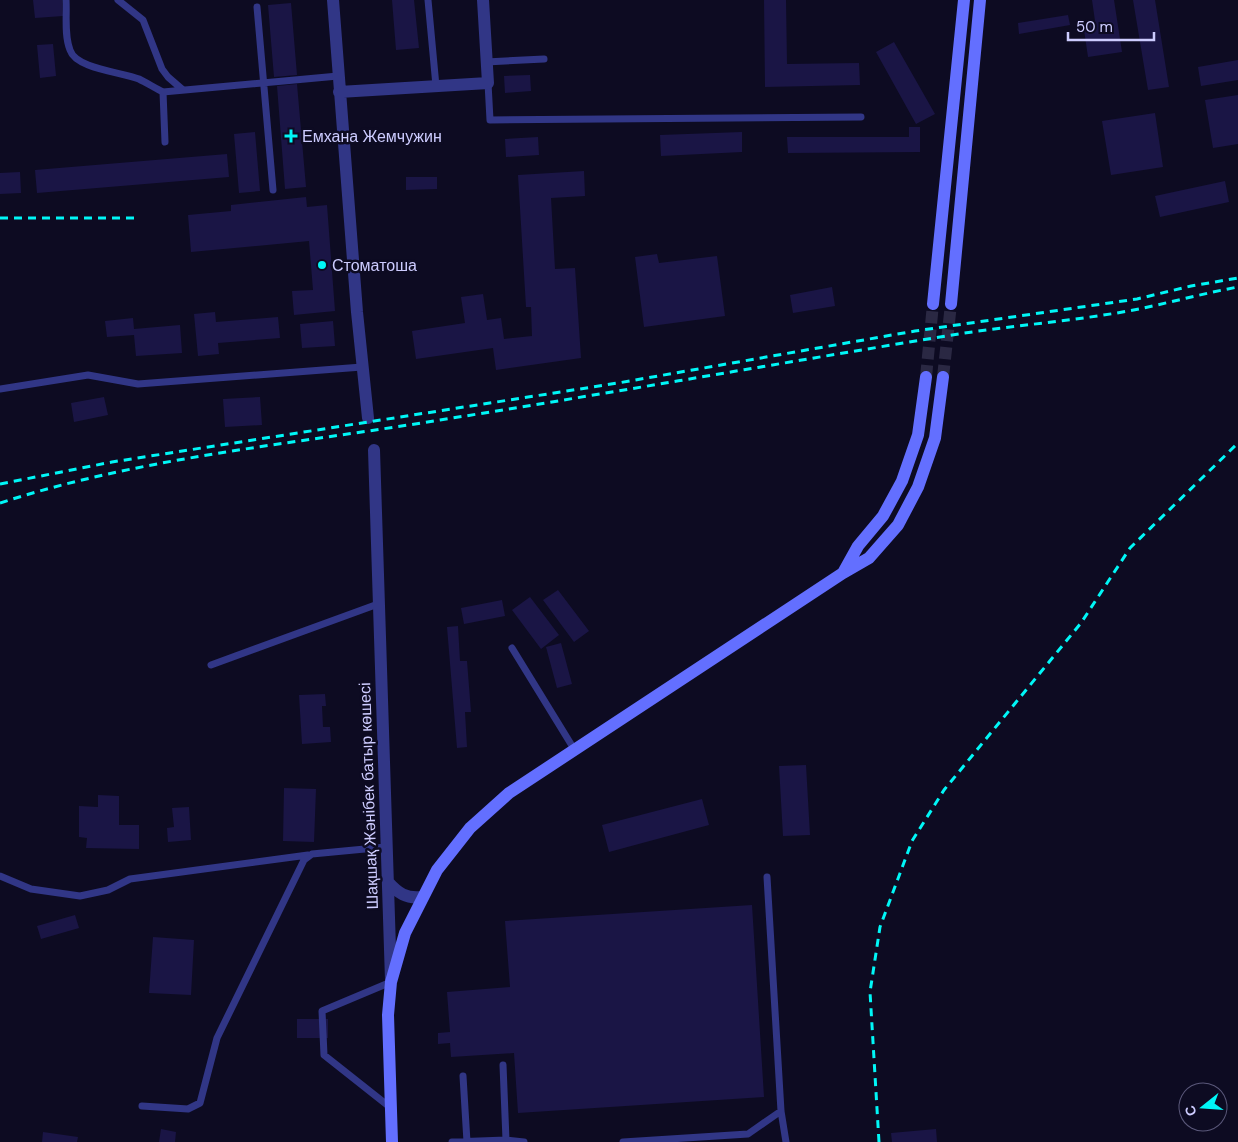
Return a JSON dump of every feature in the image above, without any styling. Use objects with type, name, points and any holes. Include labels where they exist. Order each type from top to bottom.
[{"type":"main road","points":[[933,304],[964,0]]},
{"type":"main road","points":[[951,304],[980,0]]},
{"type":"main road","points":[[843,573],[858,546],[884,516],[902,481],[918,435],[926,377]]},
{"type":"main road","points":[[391,982],[405,932],[437,870],[470,828],[509,793],[843,573],[869,558],[898,525],[918,487],[935,438],[943,377]]},
{"type":"main road","name":"Шақшақ Жәнібек батыр көшесі","points":[[391,982],[388,1015],[392,1142]]},
{"type":"street","points":[[333,0],[362,367],[368,418]]},
{"type":"street","points":[[340,92],[488,83],[482,0]]},
{"type":"street","name":"Шақшақ Жәнібек батыр көшесі","points":[[374,450],[391,982]]},
{"type":"street","points":[[388,882],[397,892],[406,897],[422,897]]},
{"type":"lane","points":[[66,0],[67,38],[73,57],[81,63],[138,79],[163,92],[338,76]]},
{"type":"lane","points":[[118,0],[143,20],[162,69],[183,90]]},
{"type":"lane","points":[[428,0],[436,86]]},
{"type":"lane","points":[[257,7],[273,190]]},
{"type":"lane","points":[[486,62],[544,59]]},
{"type":"lane","points":[[488,83],[490,120],[861,117]]},
{"type":"lane","points":[[163,92],[165,142]]},
{"type":"lane","points":[[0,389],[88,375],[138,384],[362,367]]},
{"type":"lane","points":[[212,664],[378,604]]},
{"type":"lane","points":[[512,648],[574,749]]},
{"type":"lane","points":[[0,876],[15,884],[31,889],[80,896],[108,890],[130,880],[312,854],[386,847]]},
{"type":"lane","points":[[142,1106],[188,1109],[200,1102],[217,1038],[308,855]]},
{"type":"lane","points":[[767,877],[781,1111],[786,1142]]},
{"type":"lane","points":[[391,982],[322,1011],[324,1055],[392,1109]]},
{"type":"lane","points":[[503,1065],[506,1140]]},
{"type":"lane","points":[[463,1076],[467,1142]]},
{"type":"lane","points":[[623,1142],[748,1134],[781,1111]]},
{"type":"lane","points":[[452,1142],[506,1140],[524,1142]]},
{"type":"building","points":[[33,0],[62,0],[63,16],[35,18]]},
{"type":"building","points":[[392,0],[414,0],[419,48],[396,50]]},
{"type":"building","points":[[764,0],[786,0],[787,64],[859,63],[860,85],[765,87]]},
{"type":"building","points":[[1092,0],[1114,0],[1122,52],[1088,57],[1083,23],[1095,21]]},
{"type":"building","points":[[1133,0],[1155,0],[1169,87],[1148,90]]},
{"type":"building","points":[[291,3],[297,75],[274,77],[268,5]]},
{"type":"building","points":[[1068,15],[1070,25],[1019,34],[1018,23]]},
{"type":"building","points":[[894,42],[935,114],[916,124],[876,52]]},
{"type":"building","points":[[53,44],[56,76],[40,78],[37,45]]},
{"type":"building","points":[[1238,60],[1238,80],[1201,86],[1198,67]]},
{"type":"building","points":[[530,75],[531,91],[505,93],[504,76]]},
{"type":"building","name":"Емхана Жемчужин","points":[[297,84],[306,187],[285,189],[277,86]]},
{"type":"building","points":[[1238,95],[1238,144],[1213,148],[1205,100]]},
{"type":"building","points":[[1155,113],[1163,167],[1111,175],[1102,121]]},
{"type":"building","points":[[909,127],[920,127],[920,152],[788,153],[787,137],[909,137]]},
{"type":"building","points":[[255,132],[260,191],[239,193],[234,134]]},
{"type":"building","points":[[742,132],[742,152],[661,156],[660,135]]},
{"type":"building","points":[[538,137],[539,155],[506,157],[505,139]]},
{"type":"building","points":[[227,154],[229,177],[37,193],[35,170]]},
{"type":"building","points":[[584,171],[585,196],[551,198],[555,269],[575,268],[581,358],[496,370],[493,348],[416,359],[412,331],[465,323],[461,297],[483,294],[487,320],[501,318],[504,339],[532,336],[531,307],[526,307],[518,175]]},
{"type":"building","points":[[20,172],[21,193],[0,194],[0,173]]},
{"type":"building","points":[[406,177],[437,177],[437,189],[406,190]]},
{"type":"building","points":[[1225,181],[1229,202],[1160,217],[1155,196]]},
{"type":"building","points":[[306,197],[307,207],[327,205],[335,311],[294,315],[292,291],[313,290],[309,241],[191,252],[188,215],[231,211],[231,205]]},
{"type":"building","points":[[657,254],[659,263],[717,256],[725,316],[644,327],[635,257]]},
{"type":"building","points":[[832,287],[835,306],[793,313],[790,295]]},
{"type":"building","points":[[215,312],[216,322],[278,317],[280,338],[218,343],[219,354],[198,356],[194,314]]},
{"type":"building","points":[[133,318],[134,329],[180,325],[182,353],[136,356],[134,335],[107,337],[105,321]]},
{"type":"building","points":[[333,321],[335,346],[302,348],[300,324]]},
{"type":"building","points":[[104,397],[108,415],[74,422],[71,403]]},
{"type":"building","points":[[260,397],[262,425],[225,427],[223,399]]},
{"type":"building","points":[[558,590],[589,631],[574,642],[543,600]]},
{"type":"building","points":[[530,597],[559,635],[541,649],[512,610]]},
{"type":"building","points":[[502,600],[505,616],[464,624],[461,608]]},
{"type":"building","points":[[458,626],[460,661],[467,661],[471,712],[465,712],[467,747],[457,748],[447,627]]},
{"type":"building","points":[[561,643],[572,684],[557,688],[546,647]]},
{"type":"building","points":[[325,694],[326,706],[322,706],[323,727],[330,727],[331,742],[302,744],[299,695]]},
{"type":"building","points":[[806,765],[810,835],[783,836],[779,766]]},
{"type":"building","points":[[284,788],[316,789],[314,842],[283,841]]},
{"type":"building","points":[[98,795],[119,796],[119,825],[139,825],[139,849],[86,848],[87,838],[79,837],[79,806],[98,807]]},
{"type":"building","points":[[702,799],[709,825],[609,852],[602,825]]},
{"type":"building","points":[[189,807],[191,840],[168,842],[167,828],[174,827],[172,808]]},
{"type":"building","points":[[752,905],[764,1097],[518,1113],[514,1053],[451,1057],[450,1043],[438,1044],[438,1033],[450,1032],[447,992],[510,987],[505,921]]},
{"type":"building","points":[[75,915],[79,928],[41,939],[37,926]]},
{"type":"building","points":[[153,937],[194,940],[191,995],[149,993]]},
{"type":"building","points":[[297,1019],[328,1019],[328,1038],[297,1038]]},
{"type":"building","points":[[161,1129],[176,1132],[175,1142],[159,1142]]},
{"type":"building","points":[[936,1129],[937,1142],[892,1142],[891,1133]]},
{"type":"building","points":[[43,1132],[78,1137],[77,1142],[42,1142]]},
{"type":"tunnel","points":[[926,377],[933,304]]},
{"type":"tunnel","points":[[943,377],[951,304]]},
{"type":"railway","points":[[0,218],[136,218]]},
{"type":"railway","points":[[0,484],[112,462],[618,383],[915,331],[1137,299],[1191,286],[1238,278]]},
{"type":"railway","points":[[0,503],[108,474],[218,453],[504,410],[952,335],[1116,313],[1238,287]]},
{"type":"railway","points":[[879,1142],[870,992],[880,927],[912,841],[944,790],[1081,623],[1130,548],[1238,443]]},
{"type":"place","name":"Емхана Жемчужин","points":[[291,136]]},
{"type":"place","name":"Стоматоша","points":[[322,265]]}]
